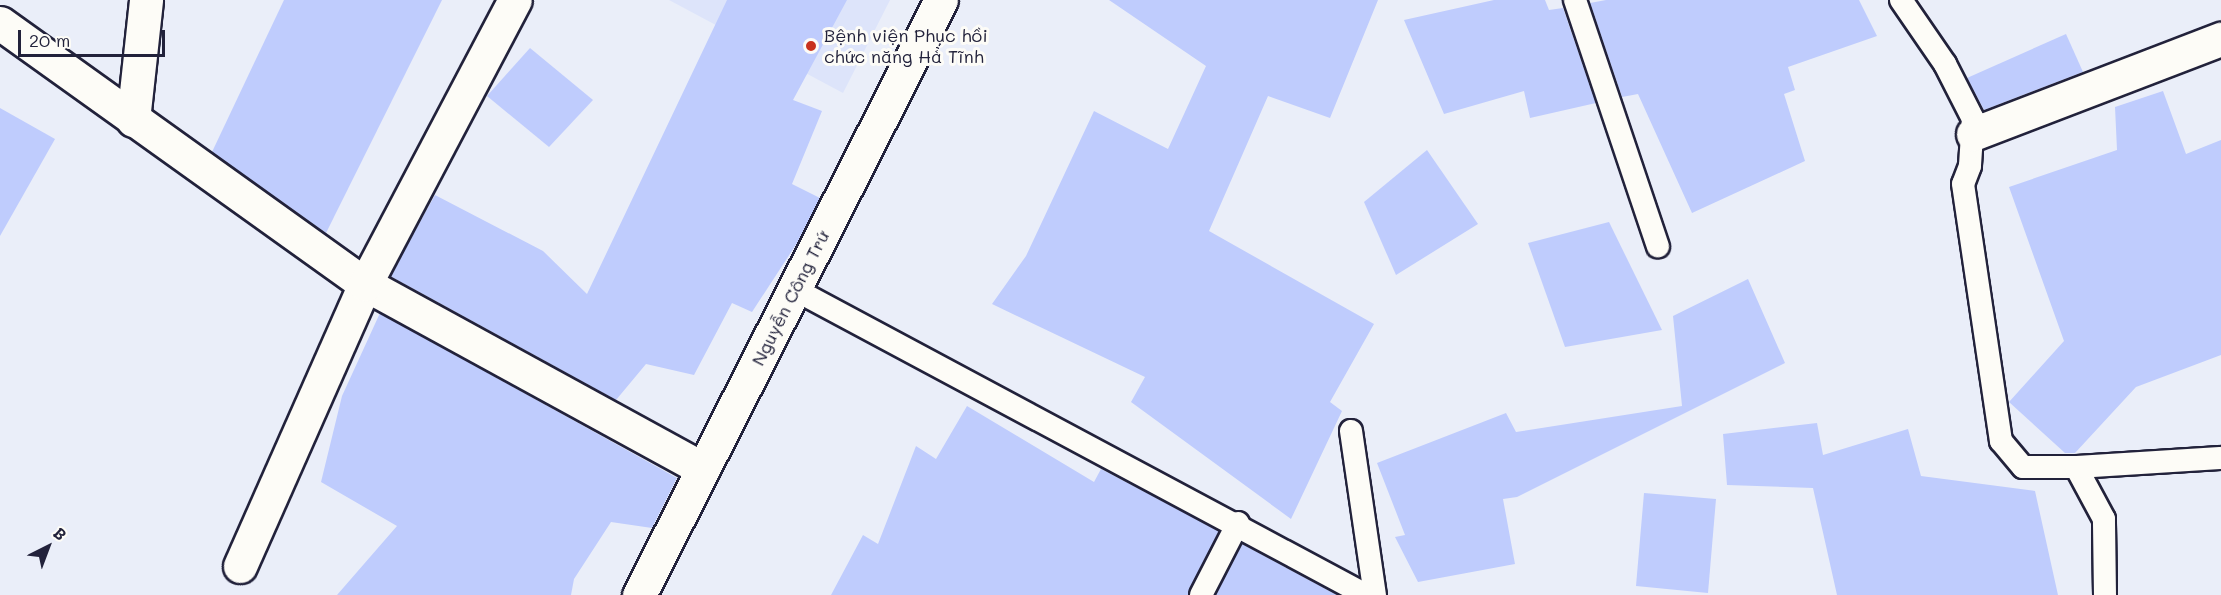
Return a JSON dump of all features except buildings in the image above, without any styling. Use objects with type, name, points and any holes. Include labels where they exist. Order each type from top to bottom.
[{"type":"street","points":[[132,120],[146,0]]},
{"type":"street","points":[[240,566],[365,284],[515,0]]},
{"type":"street","name":"Nguyễn Công Trứ","points":[[639,595],[941,0]]},
{"type":"street","points":[[0,23],[132,120],[365,284],[703,468]]},
{"type":"street","points":[[1972,134],[2221,39]]},
{"type":"lane","points":[[1575,0],[1658,246]]},
{"type":"lane","points":[[1901,0],[1945,64],[1973,118],[1963,184],[2001,441],[2023,467],[2076,467],[2221,458]]},
{"type":"lane","points":[[794,289],[1238,523],[1366,595]]},
{"type":"lane","points":[[1351,431],[1375,595]]},
{"type":"lane","points":[[2076,467],[2104,519],[2105,595]]},
{"type":"lane","points":[[1201,595],[1238,523]]},
{"type":"shaded area","name":"Bệnh viện Phục hồi chức năng Hà Tĩnh","points":[[669,0],[890,0],[843,93]]},
{"type":"place","name":"Bệnh viện Phục hồi chức năng Hà Tĩnh","points":[[811,46]]}]
